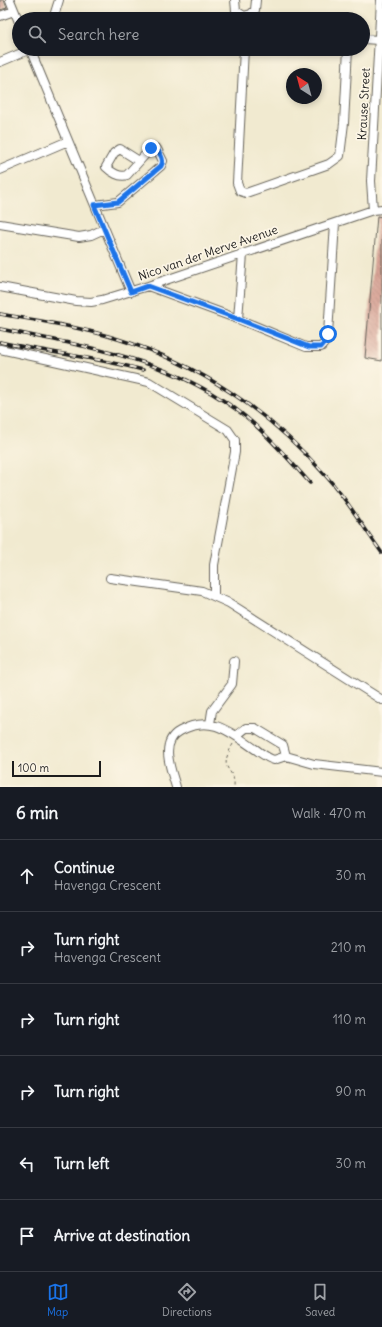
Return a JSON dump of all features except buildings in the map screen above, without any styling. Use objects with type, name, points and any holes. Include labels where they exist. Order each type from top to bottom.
[{"type":"street","points":[[0,16],[14,11],[10,0]]},
{"type":"street","points":[[56,12],[59,0]]},
{"type":"street","points":[[235,0],[237,12]]},
{"type":"street","points":[[253,12],[256,10],[256,0]]},
{"type":"street","name":"Krause Street","points":[[373,210],[371,181],[380,78],[379,40],[381,0]]},
{"type":"street","points":[[370,39],[379,40]]},
{"type":"street","points":[[0,62],[14,56]]},
{"type":"street","points":[[34,56],[131,292]]},
{"type":"street","points":[[244,56],[237,185],[240,191],[246,193],[329,164],[340,156],[344,123],[348,56]]},
{"type":"street","points":[[0,170],[68,141]]},
{"type":"street","points":[[94,205],[118,202],[161,166],[163,161],[154,147],[151,148],[139,161]]},
{"type":"street","name":"Nico van der Merve Avenue","points":[[0,287],[86,302],[102,300],[131,292],[373,210],[382,209]]},
{"type":"street","points":[[148,286],[306,346],[317,348],[324,344],[328,330],[335,223]]},
{"type":"street","points":[[0,224],[79,237],[91,235],[104,229]]},
{"type":"street","points":[[238,319],[243,254]]},
{"type":"street","points":[[0,349],[149,382],[228,430],[234,440],[235,452],[214,565],[214,596]]},
{"type":"street","points":[[110,578],[202,591],[214,596],[229,603],[382,700]]},
{"type":"street","points":[[210,724],[212,711],[232,684],[234,661]]},
{"type":"street","points":[[176,787],[168,754],[170,739],[175,734],[196,724],[210,724],[222,727],[269,759],[278,760],[286,756],[314,764],[382,772]]},
{"type":"street","points":[[237,736],[246,728],[255,728],[283,745],[286,756]]},
{"type":"path","points":[[234,787],[235,782],[226,762],[226,756],[237,736]]},
{"type":"railway","points":[[0,314],[75,328],[118,339],[148,349],[205,376],[257,411],[304,452],[341,494],[382,553]]},
{"type":"railway","points":[[0,329],[98,349],[160,368],[190,381],[218,397],[246,417],[272,441],[310,483]]},
{"type":"railway","points":[[0,342],[143,370]]},
{"type":"route","points":[[151,148],[154,147],[157,149],[161,155],[163,164],[161,166],[118,202],[113,204],[94,205],[131,292],[148,286],[309,347],[321,347],[326,341],[328,334]]}]
